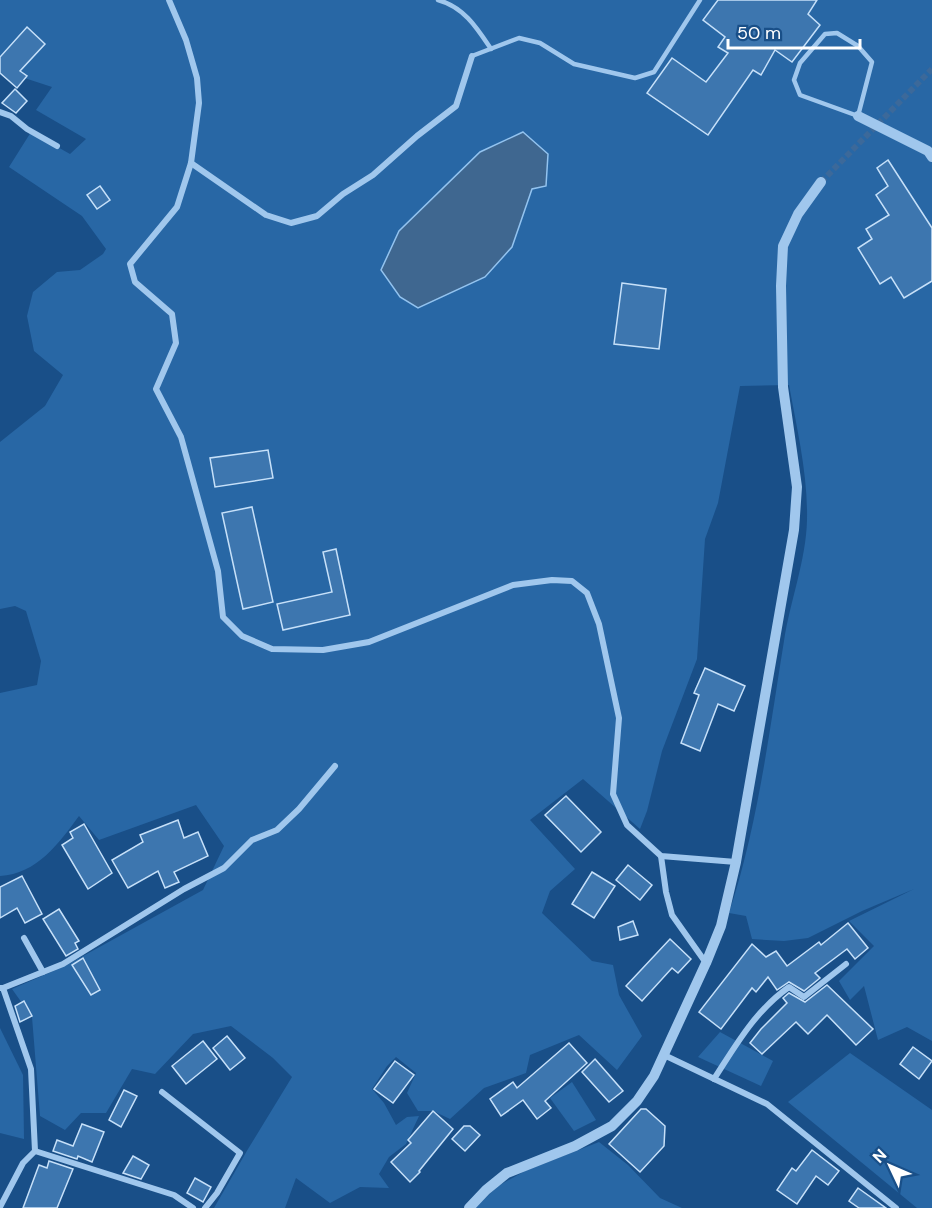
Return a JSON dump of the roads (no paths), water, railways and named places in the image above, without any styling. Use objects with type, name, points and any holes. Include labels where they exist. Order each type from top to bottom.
[{"type":"street","points":[[169,0],[186,40],[197,78],[199,103],[191,163],[177,207],[130,264],[135,282],[172,314],[176,343],[156,389],[181,437],[218,571],[224,617],[242,636],[272,649],[323,650],[369,642],[513,585],[552,580],[572,581],[587,593],[599,624],[618,718],[614,794],[627,825],[661,856],[736,862]]},
{"type":"street","points":[[191,163],[266,215],[291,223],[317,216],[343,194],[373,175],[417,136],[456,106],[472,56]]},
{"type":"street","points":[[0,112],[11,116],[27,129],[57,146]]},
{"type":"street","points":[[858,116],[928,151],[932,157]]},
{"type":"street","points":[[469,1208],[507,1173],[574,1146],[612,1126],[637,1101],[654,1076],[664,1055],[706,963],[720,926],[736,862],[794,531],[797,487],[783,387],[781,286],[783,246],[798,214],[821,182]]},
{"type":"street","points":[[0,1207],[23,1163],[35,1151],[31,1069],[2,988],[63,964],[184,889],[224,868],[252,840],[277,830],[299,809],[335,766]]},
{"type":"street","points":[[661,856],[672,915],[706,963]]},
{"type":"street","points":[[24,938],[43,972]]},
{"type":"street","points":[[714,1079],[750,1023],[773,999],[789,987],[804,997],[846,964]]},
{"type":"street","points":[[664,1055],[767,1104],[896,1208]]},
{"type":"street","points":[[162,1092],[240,1153],[217,1193],[205,1208]]},
{"type":"street","points":[[35,1151],[174,1195],[193,1208]]},
{"type":"lane","points":[[438,0],[472,20],[491,49]]},
{"type":"lane","points":[[472,56],[519,38],[540,44],[574,64],[635,78],[654,72],[700,0]]},
{"type":"lane","points":[[837,33],[858,46],[872,62],[858,116],[800,95],[794,80],[800,63],[825,34],[837,33]]},
{"type":"tunnel","points":[[821,182],[932,69]]}]
